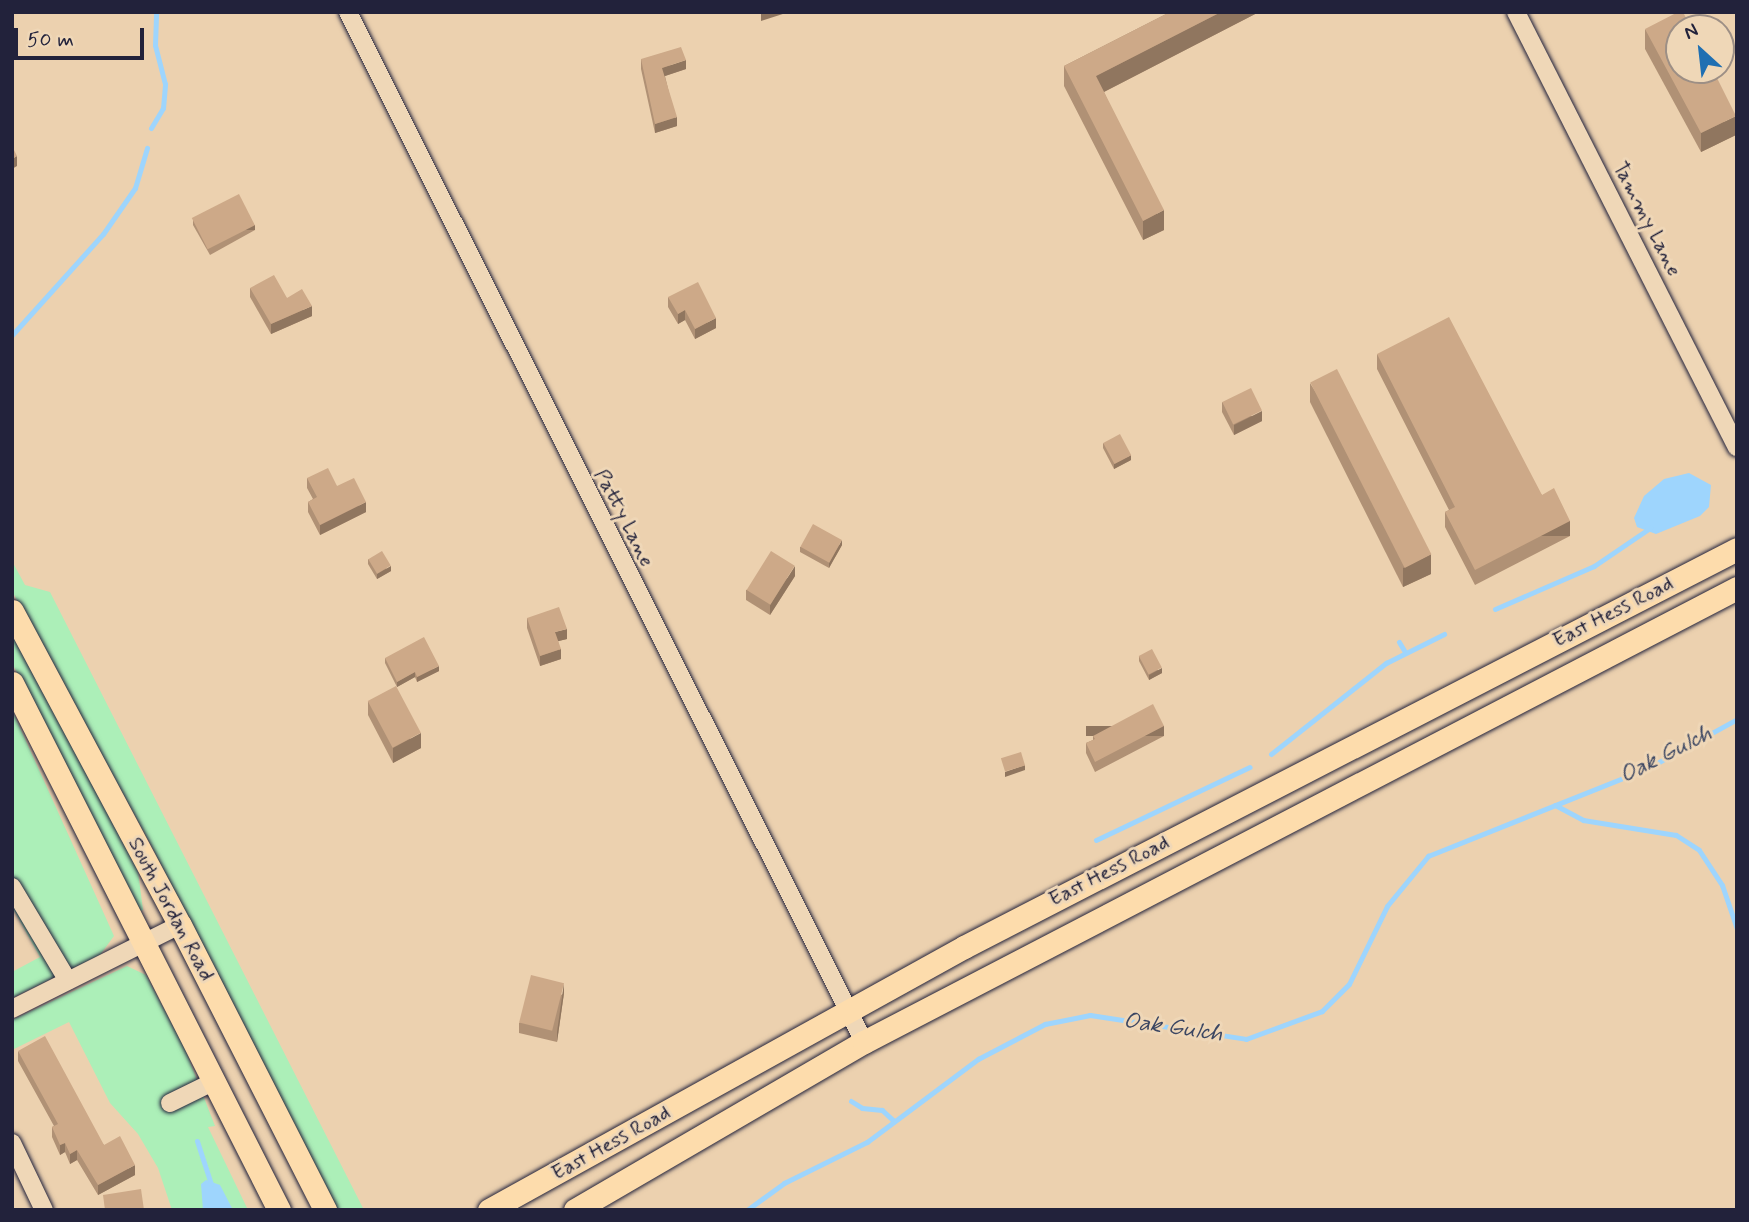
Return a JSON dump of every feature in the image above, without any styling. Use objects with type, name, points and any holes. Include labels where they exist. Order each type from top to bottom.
[{"type":"main road","name":"East Hess Road","points":[[489,1210],[1056,898],[1737,549]]},
{"type":"main road","name":"East Hess Road","points":[[575,1210],[864,1042],[1737,588]]},
{"type":"main road","name":"South Jordan Road","points":[[12,611],[180,925],[325,1210]]},
{"type":"main road","name":"South Jordan Road","points":[[12,683],[279,1210]]},
{"type":"street","name":"Patty Lane","points":[[348,12],[864,1042]]},
{"type":"street","name":"Tammy Lane","points":[[1516,12],[1737,447]]},
{"type":"street","points":[[12,887],[68,981]]},
{"type":"street","points":[[12,1009],[180,925]]},
{"type":"street","points":[[170,1103],[215,1081]]},
{"type":"street","points":[[12,1143],[44,1210]]},
{"type":"green space","points":[[12,561],[25,585],[50,592],[364,1210],[337,1210],[150,843],[12,591]]},
{"type":"green space","points":[[12,633],[137,864],[143,910],[138,912],[12,663]]},
{"type":"green space","points":[[12,710],[114,936],[100,955],[12,998],[12,972],[40,957],[12,907]]},
{"type":"green space","points":[[127,966],[146,975],[185,1049],[215,1126],[208,1127],[248,1210],[172,1210],[158,1168],[138,1134],[110,1103],[69,1022],[12,1050],[12,1020]]},
{"type":"water","points":[[1689,473],[1711,485],[1709,507],[1700,516],[1656,534],[1637,527],[1634,518],[1644,496],[1664,479]]},
{"type":"water","points":[[206,1180],[220,1185],[233,1210],[203,1210],[201,1184]]},
{"type":"building","points":[[1170,12],[1221,12],[1096,76],[1164,210],[1143,221],[1064,66]]},
{"type":"building","points":[[1665,19],[1665,66],[1645,29]]},
{"type":"building","points":[[681,47],[686,60],[662,68],[677,117],[655,124],[641,59]]},
{"type":"building","points":[[1675,84],[1720,84],[1736,116],[1701,133]]},
{"type":"building","points":[[12,146],[17,156],[12,159]]},
{"type":"building","points":[[239,194],[255,225],[208,249],[192,218]]},
{"type":"building","points":[[274,275],[287,298],[302,289],[312,306],[271,324],[250,288]]},
{"type":"building","points":[[698,282],[716,318],[695,329],[685,310],[678,314],[668,297]]},
{"type":"building","points":[[1449,317],[1542,495],[1554,488],[1570,521],[1475,570],[1445,512],[1455,507],[1377,354]]},
{"type":"building","points":[[1337,369],[1431,554],[1405,568],[1310,383]]},
{"type":"building","points":[[1251,388],[1262,410],[1233,424],[1222,402]]},
{"type":"building","points":[[1120,434],[1131,455],[1114,464],[1103,443]]},
{"type":"building","points":[[328,468],[337,486],[354,478],[366,502],[320,525],[308,502],[317,497],[307,478]]},
{"type":"building","points":[[813,524],[842,540],[829,563],[800,547]]},
{"type":"building","points":[[382,551],[391,566],[377,574],[368,559]]},
{"type":"building","points":[[771,551],[795,566],[770,605],[747,590]]},
{"type":"building","points":[[559,607],[567,629],[555,632],[561,649],[540,656],[527,618]]},
{"type":"building","points":[[424,637],[439,666],[417,677],[415,672],[397,682],[385,658]]},
{"type":"building","points":[[1152,649],[1162,668],[1149,675],[1139,656]]},
{"type":"building","points":[[396,686],[421,733],[393,748],[368,701]]},
{"type":"building","points":[[1153,704],[1164,726],[1095,762],[1086,743],[1095,739],[1093,736]]},
{"type":"building","points":[[1021,752],[1025,765],[1005,772],[1001,758]]},
{"type":"building","points":[[531,975],[564,983],[552,1031],[519,1023]]},
{"type":"building","points":[[45,1036],[104,1145],[120,1136],[135,1165],[98,1185],[77,1150],[70,1154],[65,1143],[60,1145],[52,1127],[58,1124],[18,1051]]},
{"type":"building","points":[[141,1189],[144,1210],[105,1210],[103,1195]]},
{"type":"waterway","points":[[151,128],[163,108],[165,84],[155,45],[156,12]]},
{"type":"waterway","points":[[12,335],[103,234],[135,188],[147,148]]},
{"type":"waterway","points":[[1495,609],[1594,566],[1650,528]]},
{"type":"waterway","points":[[1271,754],[1386,663],[1444,634]]},
{"type":"waterway","points":[[1399,642],[1405,652]]},
{"type":"waterway","name":"Oak Gulch","points":[[747,1210],[784,1183],[867,1142],[978,1059],[1045,1024],[1090,1015],[1246,1039],[1322,1011],[1349,984],[1387,906],[1428,856],[1648,768],[1737,719]]},
{"type":"waterway","points":[[1096,840],[1250,767]]},
{"type":"waterway","name":"Oak Gulch","points":[[1555,805],[1583,820],[1676,835],[1699,850],[1722,885],[1737,929]]},
{"type":"waterway","points":[[851,1101],[862,1108],[882,1110],[894,1121]]},
{"type":"waterway","points":[[197,1141],[211,1184]]}]
